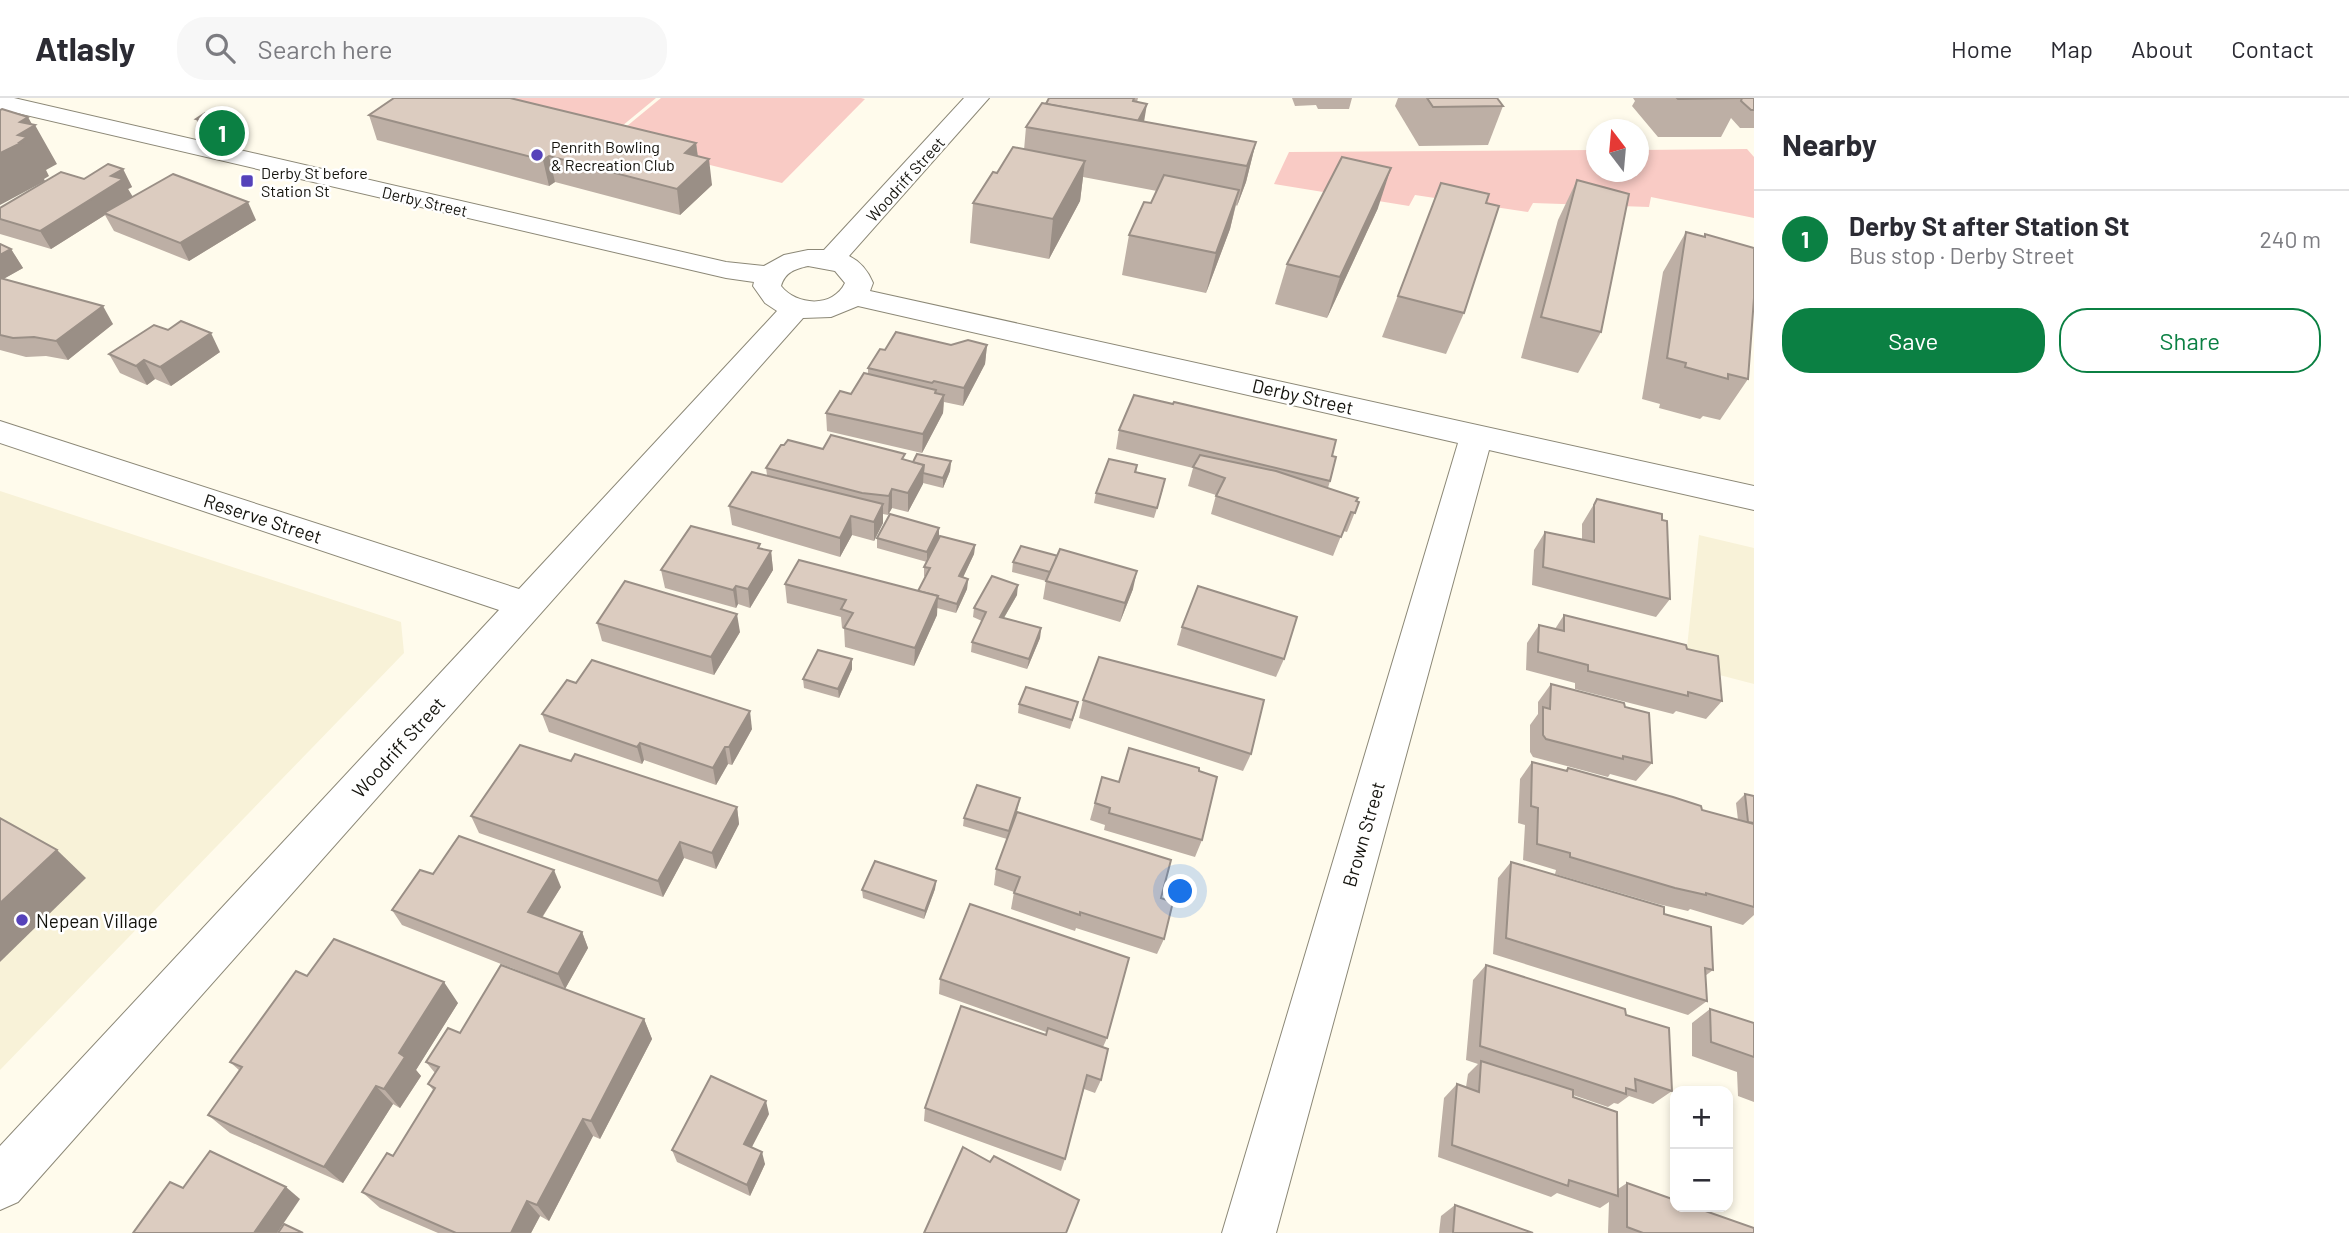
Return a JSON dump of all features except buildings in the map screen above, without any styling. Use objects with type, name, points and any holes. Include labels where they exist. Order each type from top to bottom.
[{"type":"street","name":"Woodriff Street","points":[[832,259],[977,98]]},
{"type":"street","name":"Derby Street","points":[[0,99],[726,270],[770,275]]},
{"type":"street","points":[[832,259],[851,268],[856,275],[858,288],[853,296],[832,307],[795,309],[772,297],[767,286],[770,275],[783,264],[794,260],[832,259]]},
{"type":"street","name":"Derby Street","points":[[853,296],[1754,498]]},
{"type":"street","name":"Woodriff Street","points":[[0,1184],[795,309]]},
{"type":"street","name":"Reserve Street","points":[[0,432],[526,605]]},
{"type":"street","name":"Brown Street","points":[[1249,1233],[1478,435]]},
{"type":"shaded area","points":[[450,98],[656,98],[605,140]]},
{"type":"shaded area","points":[[661,98],[865,99],[782,183],[610,140]]},
{"type":"shaded area","points":[[1747,149],[1754,157],[1754,218],[1651,197],[1649,207],[1533,203],[1528,212],[1415,195],[1409,206],[1274,184],[1289,152],[1586,150],[1586,182],[1649,182],[1649,150]]},
{"type":"shaded area","points":[[0,491],[401,622],[404,653],[0,1070]]},
{"type":"shaded area","points":[[1699,535],[1754,548],[1754,684],[1685,666]]},
{"type":"place","name":"Derby St after Station St","points":[[222,133]]},
{"type":"place","name":"Penrith Bowling & Recreation Club","points":[[537,155]]},
{"type":"place","name":"Derby St before Station St","points":[[247,181]]},
{"type":"place","name":"Nepean Village","points":[[22,920]]}]
